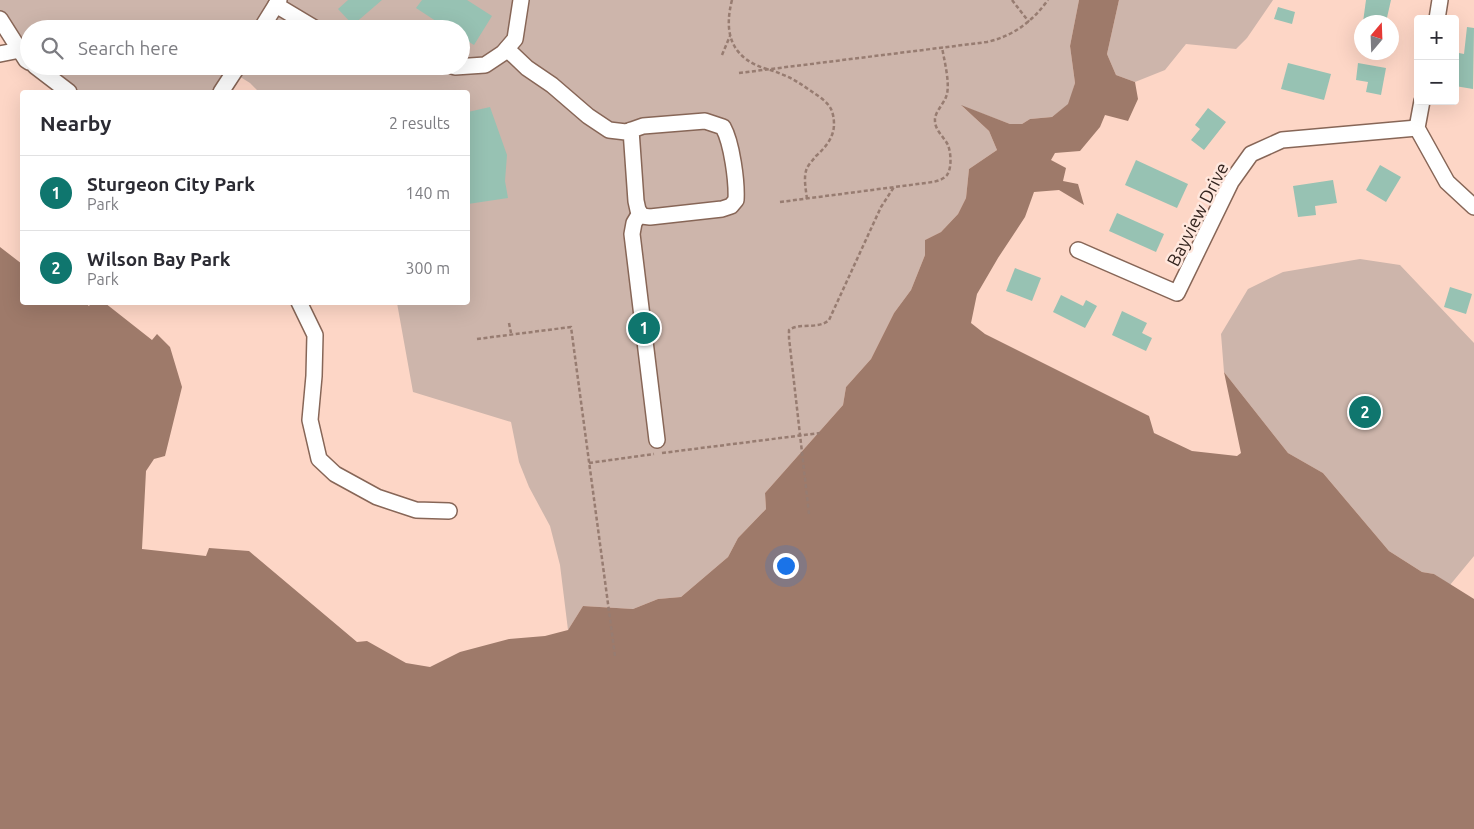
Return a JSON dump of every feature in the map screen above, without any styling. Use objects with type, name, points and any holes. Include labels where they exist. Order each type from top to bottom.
[{"type":"street","points":[[470,66],[485,65],[503,53],[515,39],[521,0]]},
{"type":"street","points":[[1438,15],[1440,0]]},
{"type":"street","points":[[267,20],[278,2],[303,20]]},
{"type":"street","points":[[0,19],[20,50]]},
{"type":"street","points":[[507,49],[527,68],[552,85],[588,116],[609,130],[626,132],[631,130],[643,126],[705,121],[724,127],[728,136],[736,200],[731,206],[722,208],[650,217],[642,216],[636,201],[631,130]]},
{"type":"street","points":[[0,54],[20,56]]},
{"type":"street","points":[[47,75],[66,90]]},
{"type":"street","points":[[222,90],[232,75]]},
{"type":"street","points":[[1421,105],[1417,128],[1447,182],[1474,207]]},
{"type":"street","name":"Bayview Drive","points":[[1078,250],[1177,293],[1231,182],[1251,154],[1282,140],[1417,128]]},
{"type":"street","points":[[640,213],[634,222],[632,234],[657,440]]},
{"type":"street","points":[[300,305],[315,335],[310,420],[319,459],[336,474],[377,496],[416,510],[449,511]]},
{"type":"path","points":[[732,0],[728,32],[739,52],[756,65],[795,80],[821,98],[831,109],[834,119],[834,132],[826,146],[807,169],[805,179],[806,199]]},
{"type":"path","points":[[1012,0],[1029,22]]},
{"type":"path","points":[[739,73],[999,39],[1029,22],[1048,0]]},
{"type":"path","points":[[722,54],[730,36]]},
{"type":"path","points":[[780,202],[933,182],[941,180],[946,176],[950,168],[948,146],[935,124],[935,118],[947,95],[942,47]]},
{"type":"path","points":[[809,514],[789,330],[825,323],[831,316],[881,207],[894,188]]},
{"type":"path","points":[[509,323],[511,334]]},
{"type":"path","points":[[477,339],[571,328],[615,656]]},
{"type":"path","points":[[589,462],[820,433]]},
{"type":"shaded area","points":[[0,0],[1079,0],[1070,46],[1075,83],[1069,104],[1052,117],[1030,119],[1022,124],[1010,124],[962,106],[989,131],[997,150],[969,169],[966,198],[958,214],[941,232],[925,240],[925,255],[911,290],[894,313],[871,359],[846,387],[843,405],[765,493],[766,509],[738,538],[728,557],[681,597],[658,599],[633,609],[583,606],[568,630],[560,565],[550,526],[529,487],[519,462],[511,422],[413,392],[397,305],[470,305],[470,90],[257,90],[237,75],[470,75],[470,20],[20,20],[20,49],[0,19]]},
{"type":"shaded area","points":[[1079,0],[1119,0],[1107,54],[1116,75],[1135,82],[1138,99],[1128,121],[1105,115],[1100,127],[1080,151],[1055,153],[1051,160],[1066,168],[1063,181],[1078,184],[1084,205],[1059,190],[1034,192],[1025,217],[977,294],[971,323],[985,334],[1149,416],[1154,433],[1192,451],[1237,456],[1241,453],[1224,372],[1288,453],[1323,473],[1389,551],[1422,572],[1434,574],[1474,599],[1474,829],[0,829],[0,247],[20,262],[20,305],[108,305],[152,340],[157,334],[170,347],[182,387],[165,456],[154,459],[146,471],[142,549],[206,556],[209,548],[249,551],[357,642],[367,641],[406,663],[430,667],[460,652],[509,639],[545,636],[568,630],[583,606],[633,609],[658,599],[681,597],[728,557],[738,538],[766,509],[765,493],[843,405],[846,387],[871,359],[894,313],[911,290],[925,255],[925,240],[941,232],[958,214],[966,198],[969,169],[997,150],[989,131],[961,105],[1010,124],[1022,124],[1030,119],[1052,117],[1068,104],[1075,83],[1070,46]]},
{"type":"shaded area","points":[[1119,0],[1273,0],[1247,38],[1236,49],[1186,44],[1165,70],[1135,82],[1116,75],[1107,54]]},
{"type":"shaded area","points":[[47,75],[233,75],[222,90],[66,90]]},
{"type":"shaded area","points":[[1360,259],[1400,265],[1474,343],[1474,556],[1450,585],[1434,574],[1422,572],[1389,551],[1323,473],[1288,453],[1224,372],[1221,334],[1248,289],[1283,272]]},
{"type":"building","points":[[348,0],[382,0],[359,20],[348,20],[338,9]]},
{"type":"building","points":[[422,0],[467,0],[492,16],[474,45],[470,43],[470,20],[434,20],[416,8]]},
{"type":"building","points":[[1366,0],[1391,0],[1388,15],[1364,15]]},
{"type":"building","points":[[1278,7],[1295,12],[1292,24],[1274,19]]},
{"type":"building","points":[[1467,27],[1474,28],[1473,89],[1459,87],[1459,53],[1464,54]]},
{"type":"building","points":[[1288,63],[1331,74],[1324,100],[1281,89]]},
{"type":"building","points":[[1358,63],[1386,68],[1381,95],[1366,92],[1368,82],[1356,80]]},
{"type":"building","points":[[490,107],[507,155],[505,181],[508,198],[470,204],[470,112]]},
{"type":"building","points":[[1208,108],[1226,122],[1204,150],[1191,140],[1200,129],[1195,125]]},
{"type":"building","points":[[1136,160],[1188,184],[1177,208],[1125,185]]},
{"type":"building","points":[[1380,165],[1401,177],[1386,202],[1366,190]]},
{"type":"building","points":[[1333,180],[1337,203],[1315,206],[1316,215],[1298,217],[1293,186]]},
{"type":"building","points":[[1117,213],[1164,234],[1156,252],[1109,231]]},
{"type":"building","points":[[1015,268],[1041,278],[1032,301],[1006,291]]},
{"type":"building","points":[[1450,287],[1472,294],[1466,314],[1444,307]]},
{"type":"building","points":[[1061,295],[1083,306],[1086,300],[1097,306],[1085,328],[1053,312]]},
{"type":"building","points":[[1122,311],[1147,323],[1142,333],[1152,338],[1146,351],[1112,335]]},
{"type":"place","name":"Sturgeon City Park","points":[[644,328]]},
{"type":"place","name":"Wilson Bay Park","points":[[1365,412]]}]
